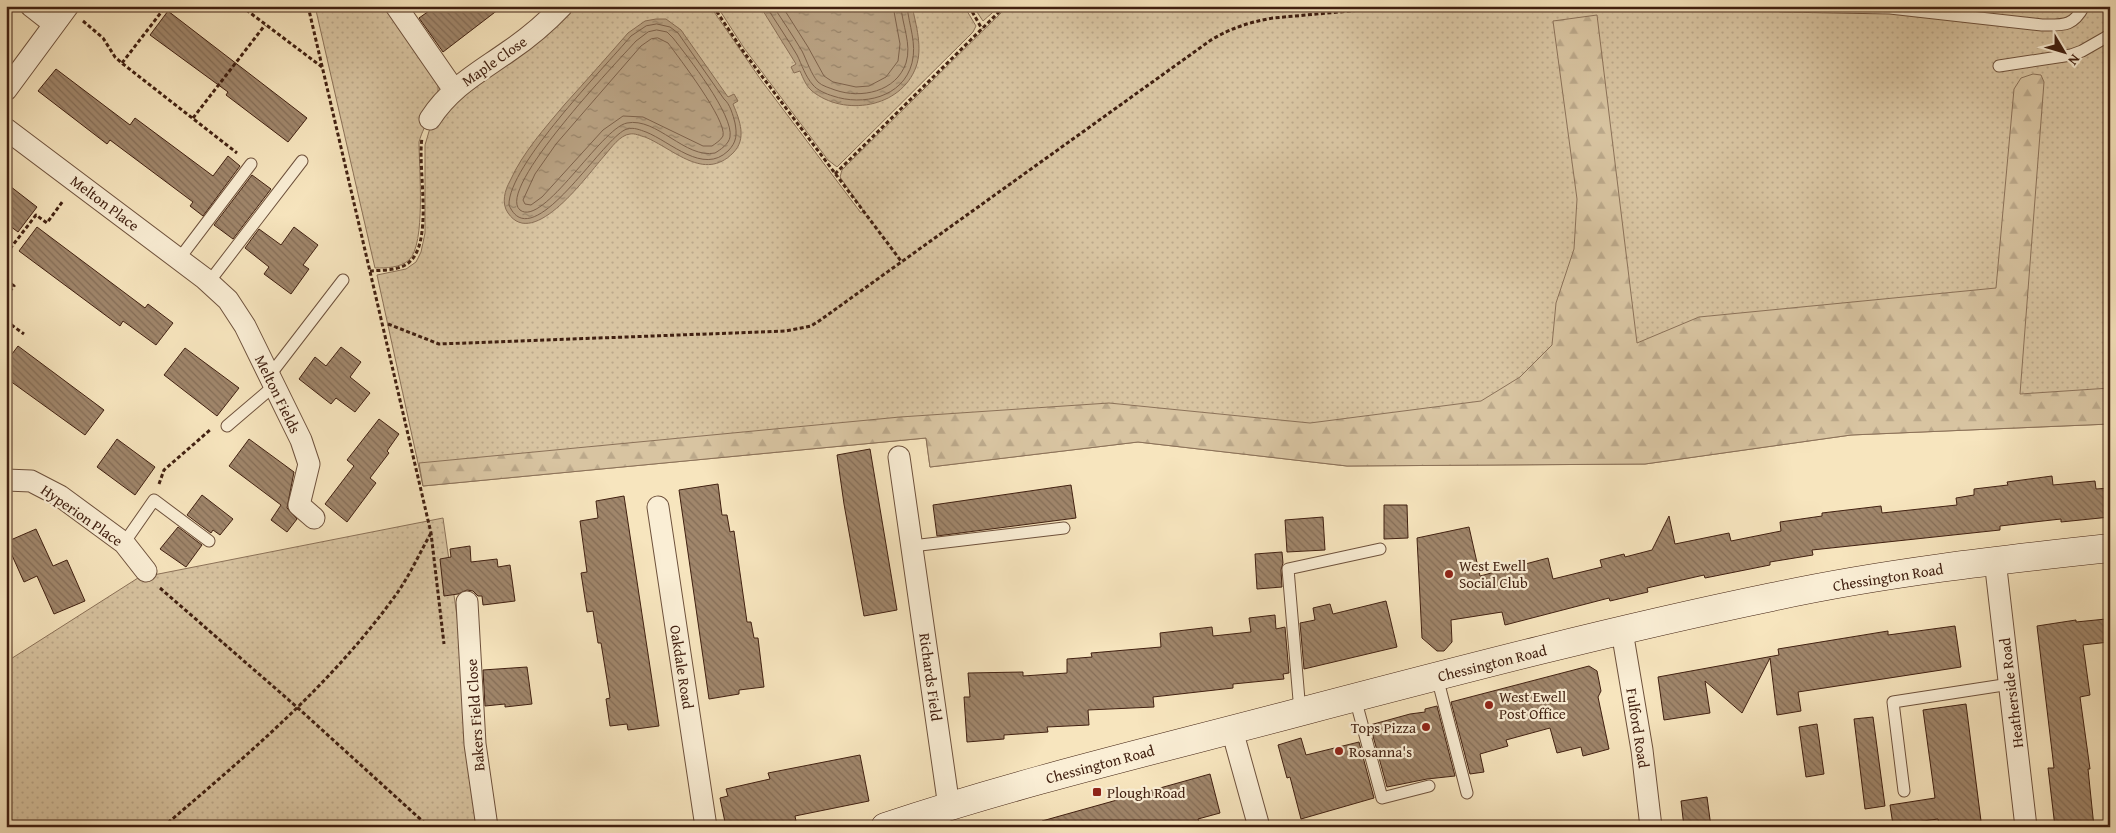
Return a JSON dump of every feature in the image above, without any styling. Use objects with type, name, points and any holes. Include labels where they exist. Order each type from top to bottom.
[{"type":"main road","name":"Chessington Road","points":[[885,827],[1045,778],[1437,677],[1774,596],[1995,560],[2110,548]]},
{"type":"street","points":[[6,90],[63,12],[31,6]]},
{"type":"street","points":[[396,6],[454,90]]},
{"type":"street","name":"Maple Close","points":[[430,119],[442,101],[454,90],[520,43],[562,6]]},
{"type":"street","name":"Melton Place","points":[[6,129],[207,280]]},
{"type":"street","name":"Melton Fields","points":[[207,280],[228,300],[245,326],[301,440],[309,464],[299,505],[314,518]]},
{"type":"street","name":"Richards Field","points":[[899,457],[949,807]]},
{"type":"street","name":"Hyperion Place","points":[[6,480],[31,481],[45,487],[124,543],[146,571]]},
{"type":"street","name":"Oakdale Road","points":[[658,507],[706,827]]},
{"type":"street","name":"Heatherside Road","points":[[1995,560],[2026,827]]},
{"type":"street","name":"Bakers Field Close","points":[[468,602],[475,744],[487,827]]},
{"type":"street","name":"Fulford Road","points":[[1622,631],[1642,750],[1651,827]]},
{"type":"street","points":[[1232,730],[1259,827]]},
{"type":"lane","points":[[1781,6],[1890,8],[2042,25],[2062,25],[2072,22],[2084,6]]},
{"type":"lane","points":[[1999,66],[2070,55],[2082,51],[2110,35]]},
{"type":"lane","points":[[207,280],[302,161]]},
{"type":"lane","points":[[179,259],[251,164]]},
{"type":"lane","points":[[227,426],[272,380],[343,280]]},
{"type":"lane","points":[[124,543],[154,500],[209,541]]},
{"type":"lane","points":[[912,546],[1064,528]]},
{"type":"lane","points":[[1300,712],[1288,569],[1380,550]]},
{"type":"lane","points":[[1437,677],[1467,793]]},
{"type":"lane","points":[[1904,791],[1893,702],[2010,684]]},
{"type":"lane","points":[[1355,698],[1382,798],[1429,786]]},
{"type":"path","points":[[122,63],[166,6]]},
{"type":"path","points":[[241,6],[322,67]]},
{"type":"path","points":[[308,6],[431,533],[445,648]]},
{"type":"path","points":[[713,6],[743,51],[901,261]]},
{"type":"path","points":[[969,6],[982,29]]},
{"type":"path","points":[[835,174],[1005,6]]},
{"type":"path","points":[[388,324],[439,344],[786,331],[811,326],[1210,40],[1229,30],[1252,22],[1273,18],[1405,6]]},
{"type":"path","points":[[63,12],[104,38],[115,57],[251,164]]},
{"type":"path","points":[[193,118],[265,25]]},
{"type":"path","points":[[370,271],[399,268],[417,254],[422,228],[421,148],[423,134],[430,119]]},
{"type":"path","points":[[6,254],[36,215],[48,223],[76,182]]},
{"type":"path","points":[[6,280],[14,286],[6,296]]},
{"type":"path","points":[[6,321],[24,334]]},
{"type":"path","points":[[154,500],[164,470],[214,427],[227,426]]},
{"type":"path","points":[[163,827],[249,754],[298,708],[344,660],[396,595],[431,533]]},
{"type":"path","points":[[146,571],[163,590],[298,708],[429,827]]},
{"type":"green space","points":[[315,6],[387,6],[438,84],[437,99],[419,142],[420,222],[418,238],[409,260],[397,266],[375,268]]},
{"type":"green space","points":[[570,6],[710,6],[761,80],[861,213],[863,210],[840,177],[842,170],[1008,6],[2110,6],[2110,424],[1851,435],[1645,464],[1347,466],[1138,442],[930,467],[926,438],[423,486],[377,275],[406,269],[416,262],[421,252],[425,233],[425,145],[430,128],[451,101]]},
{"type":"green space","points":[[717,6],[964,6],[976,26],[973,32],[837,167],[828,160],[744,48]]},
{"type":"green space","points":[[973,6],[1000,6],[983,21]]},
{"type":"green space","points":[[1597,15],[1637,343],[1699,317],[1996,288],[2014,89],[2021,78],[2033,74],[2041,75],[2044,82],[2020,394],[2110,388],[2110,424],[1851,435],[1645,464],[1347,466],[1138,442],[930,467],[926,438],[423,486],[419,463],[900,417],[1109,403],[1310,423],[1481,401],[1520,377],[1552,345],[1556,303],[1574,249],[1577,199],[1553,21]]},
{"type":"green space","points":[[443,518],[487,827],[6,827],[6,662],[138,578]]},
{"type":"water","points":[[760,6],[912,6],[919,44],[916,67],[909,81],[898,92],[885,99],[855,106],[825,99],[810,89],[800,71],[794,73],[791,67],[796,64]]},
{"type":"water","points":[[666,19],[681,30],[728,97],[734,94],[738,101],[733,104],[741,130],[740,142],[737,148],[722,161],[700,164],[678,155],[645,137],[634,134],[626,135],[616,142],[574,192],[560,205],[546,216],[532,223],[519,222],[508,213],[504,197],[515,170],[528,150],[565,104],[628,33],[645,21]]},
{"type":"building","points":[[436,6],[503,6],[443,52],[419,18]]},
{"type":"building","points":[[168,11],[307,118],[288,142],[226,95],[228,92],[150,35]]},
{"type":"building","points":[[56,69],[130,125],[135,118],[213,176],[228,156],[240,166],[203,216],[190,206],[193,202],[110,140],[107,144],[38,91]]},
{"type":"building","points":[[252,175],[271,189],[233,239],[214,225]]},
{"type":"building","points":[[6,183],[37,207],[18,232],[6,223]]},
{"type":"building","points":[[37,227],[145,308],[148,304],[173,323],[156,345],[123,321],[120,326],[19,251]]},
{"type":"building","points":[[294,227],[318,245],[303,265],[309,269],[291,294],[264,274],[269,267],[245,248],[259,229],[281,245]]},
{"type":"building","points":[[18,346],[104,410],[85,435],[6,378],[6,362]]},
{"type":"building","points":[[341,347],[361,362],[350,377],[370,393],[355,412],[336,398],[331,404],[299,379],[315,357],[326,366]]},
{"type":"building","points":[[185,348],[239,388],[217,416],[164,375]]},
{"type":"building","points":[[379,419],[399,434],[387,451],[389,453],[370,478],[376,483],[347,522],[325,504],[354,466],[347,460]]},
{"type":"building","points":[[117,439],[155,467],[135,495],[97,467]]},
{"type":"building","points":[[249,439],[294,472],[287,508],[297,519],[287,532],[271,520],[281,505],[229,466]]},
{"type":"building","points":[[870,449],[897,610],[864,616],[837,455]]},
{"type":"building","points":[[2052,476],[2053,485],[2095,481],[2096,489],[2110,488],[2110,517],[2061,522],[2061,519],[2000,526],[2000,530],[1812,550],[1813,555],[1770,562],[1770,565],[1705,578],[1704,575],[1647,588],[1648,592],[1610,601],[1609,598],[1505,625],[1502,612],[1451,620],[1452,642],[1444,651],[1437,651],[1422,638],[1417,538],[1469,527],[1480,576],[1548,558],[1553,579],[1602,567],[1600,560],[1624,554],[1625,557],[1652,550],[1669,516],[1675,544],[1729,533],[1731,541],[1781,531],[1780,522],[1822,516],[1822,513],[1881,506],[1882,513],[1957,505],[1956,498],[1974,495],[1974,489],[2008,485],[2007,482]]},
{"type":"building","points":[[718,484],[722,515],[727,515],[730,532],[734,531],[747,622],[751,622],[754,638],[758,638],[764,687],[739,690],[739,694],[709,699],[679,490]]},
{"type":"building","points":[[1071,485],[1076,518],[937,536],[933,505]]},
{"type":"building","points":[[202,495],[233,519],[220,535],[213,530],[211,533],[187,515]]},
{"type":"building","points":[[624,496],[659,726],[628,730],[627,724],[610,726],[606,699],[610,698],[601,643],[598,643],[593,611],[587,612],[581,573],[587,572],[580,521],[598,518],[596,501]]},
{"type":"building","points":[[1384,505],[1407,505],[1408,538],[1384,539]]},
{"type":"building","points":[[1323,517],[1325,550],[1287,552],[1285,520]]},
{"type":"building","points":[[178,527],[202,545],[186,567],[160,549]]},
{"type":"building","points":[[36,529],[53,566],[67,560],[85,601],[54,614],[37,576],[24,582],[6,542]]},
{"type":"building","points":[[470,546],[471,562],[497,559],[498,567],[510,565],[515,601],[483,605],[482,596],[467,590],[458,594],[444,596],[440,559],[451,557],[450,549]]},
{"type":"building","points":[[1282,552],[1282,587],[1257,589],[1255,554]]},
{"type":"building","points":[[1386,601],[1397,647],[1304,669],[1300,623],[1315,620],[1313,608],[1330,604],[1333,614]]},
{"type":"building","points":[[1275,615],[1276,629],[1285,627],[1289,673],[1283,674],[1284,679],[1233,684],[1233,688],[1153,697],[1154,707],[1088,710],[1089,725],[1047,727],[1048,732],[1004,735],[1004,739],[967,742],[964,697],[970,697],[968,673],[1023,672],[1023,676],[1067,673],[1067,659],[1092,657],[1091,653],[1161,647],[1160,633],[1212,627],[1213,636],[1251,632],[1249,618]]},
{"type":"building","points":[[2106,619],[2109,642],[2083,645],[2090,695],[2080,697],[2090,769],[2088,769],[2094,827],[2055,827],[2048,768],[2054,768],[2037,626],[2076,620],[2076,622]]},
{"type":"building","points":[[1955,626],[1961,667],[1798,692],[1801,711],[1777,715],[1770,658],[1742,713],[1705,681],[1710,713],[1664,720],[1658,677],[1779,655],[1778,649],[1888,631],[1888,635]]},
{"type":"building","points":[[1589,666],[1597,671],[1601,691],[1598,697],[1609,749],[1583,756],[1581,747],[1557,753],[1550,728],[1506,740],[1508,746],[1480,754],[1484,772],[1470,774],[1451,702]]},
{"type":"building","points":[[527,667],[532,704],[505,707],[505,704],[485,706],[483,670]]},
{"type":"building","points":[[1966,704],[1981,821],[1939,827],[1938,819],[1893,825],[1890,805],[1935,798],[1923,710]]},
{"type":"building","points":[[1437,706],[1455,776],[1427,779],[1387,787],[1370,725],[1410,714],[1425,712],[1425,709]]},
{"type":"building","points":[[1873,717],[1885,806],[1865,809],[1854,719]]},
{"type":"building","points":[[1817,724],[1824,774],[1806,777],[1799,727]]},
{"type":"building","points":[[1301,738],[1306,755],[1359,742],[1374,798],[1301,819],[1290,777],[1287,778],[1278,745]]},
{"type":"building","points":[[860,755],[869,801],[795,816],[796,821],[767,827],[726,827],[720,798],[728,796],[726,789],[770,779],[768,773]]},
{"type":"building","points":[[1210,774],[1220,813],[1198,819],[1200,827],[1043,827],[1042,821]]},
{"type":"building","points":[[1707,797],[1711,827],[1684,827],[1681,801]]},
{"type":"place","name":"West Ewell Social Club","points":[[1449,574]]},
{"type":"place","name":"West Ewell Post Office","points":[[1489,705]]},
{"type":"place","name":"Tops Pizza","points":[[1426,727]]},
{"type":"place","name":"Rosanna's","points":[[1339,751]]},
{"type":"place","name":"Plough Road","points":[[1097,792]]}]
